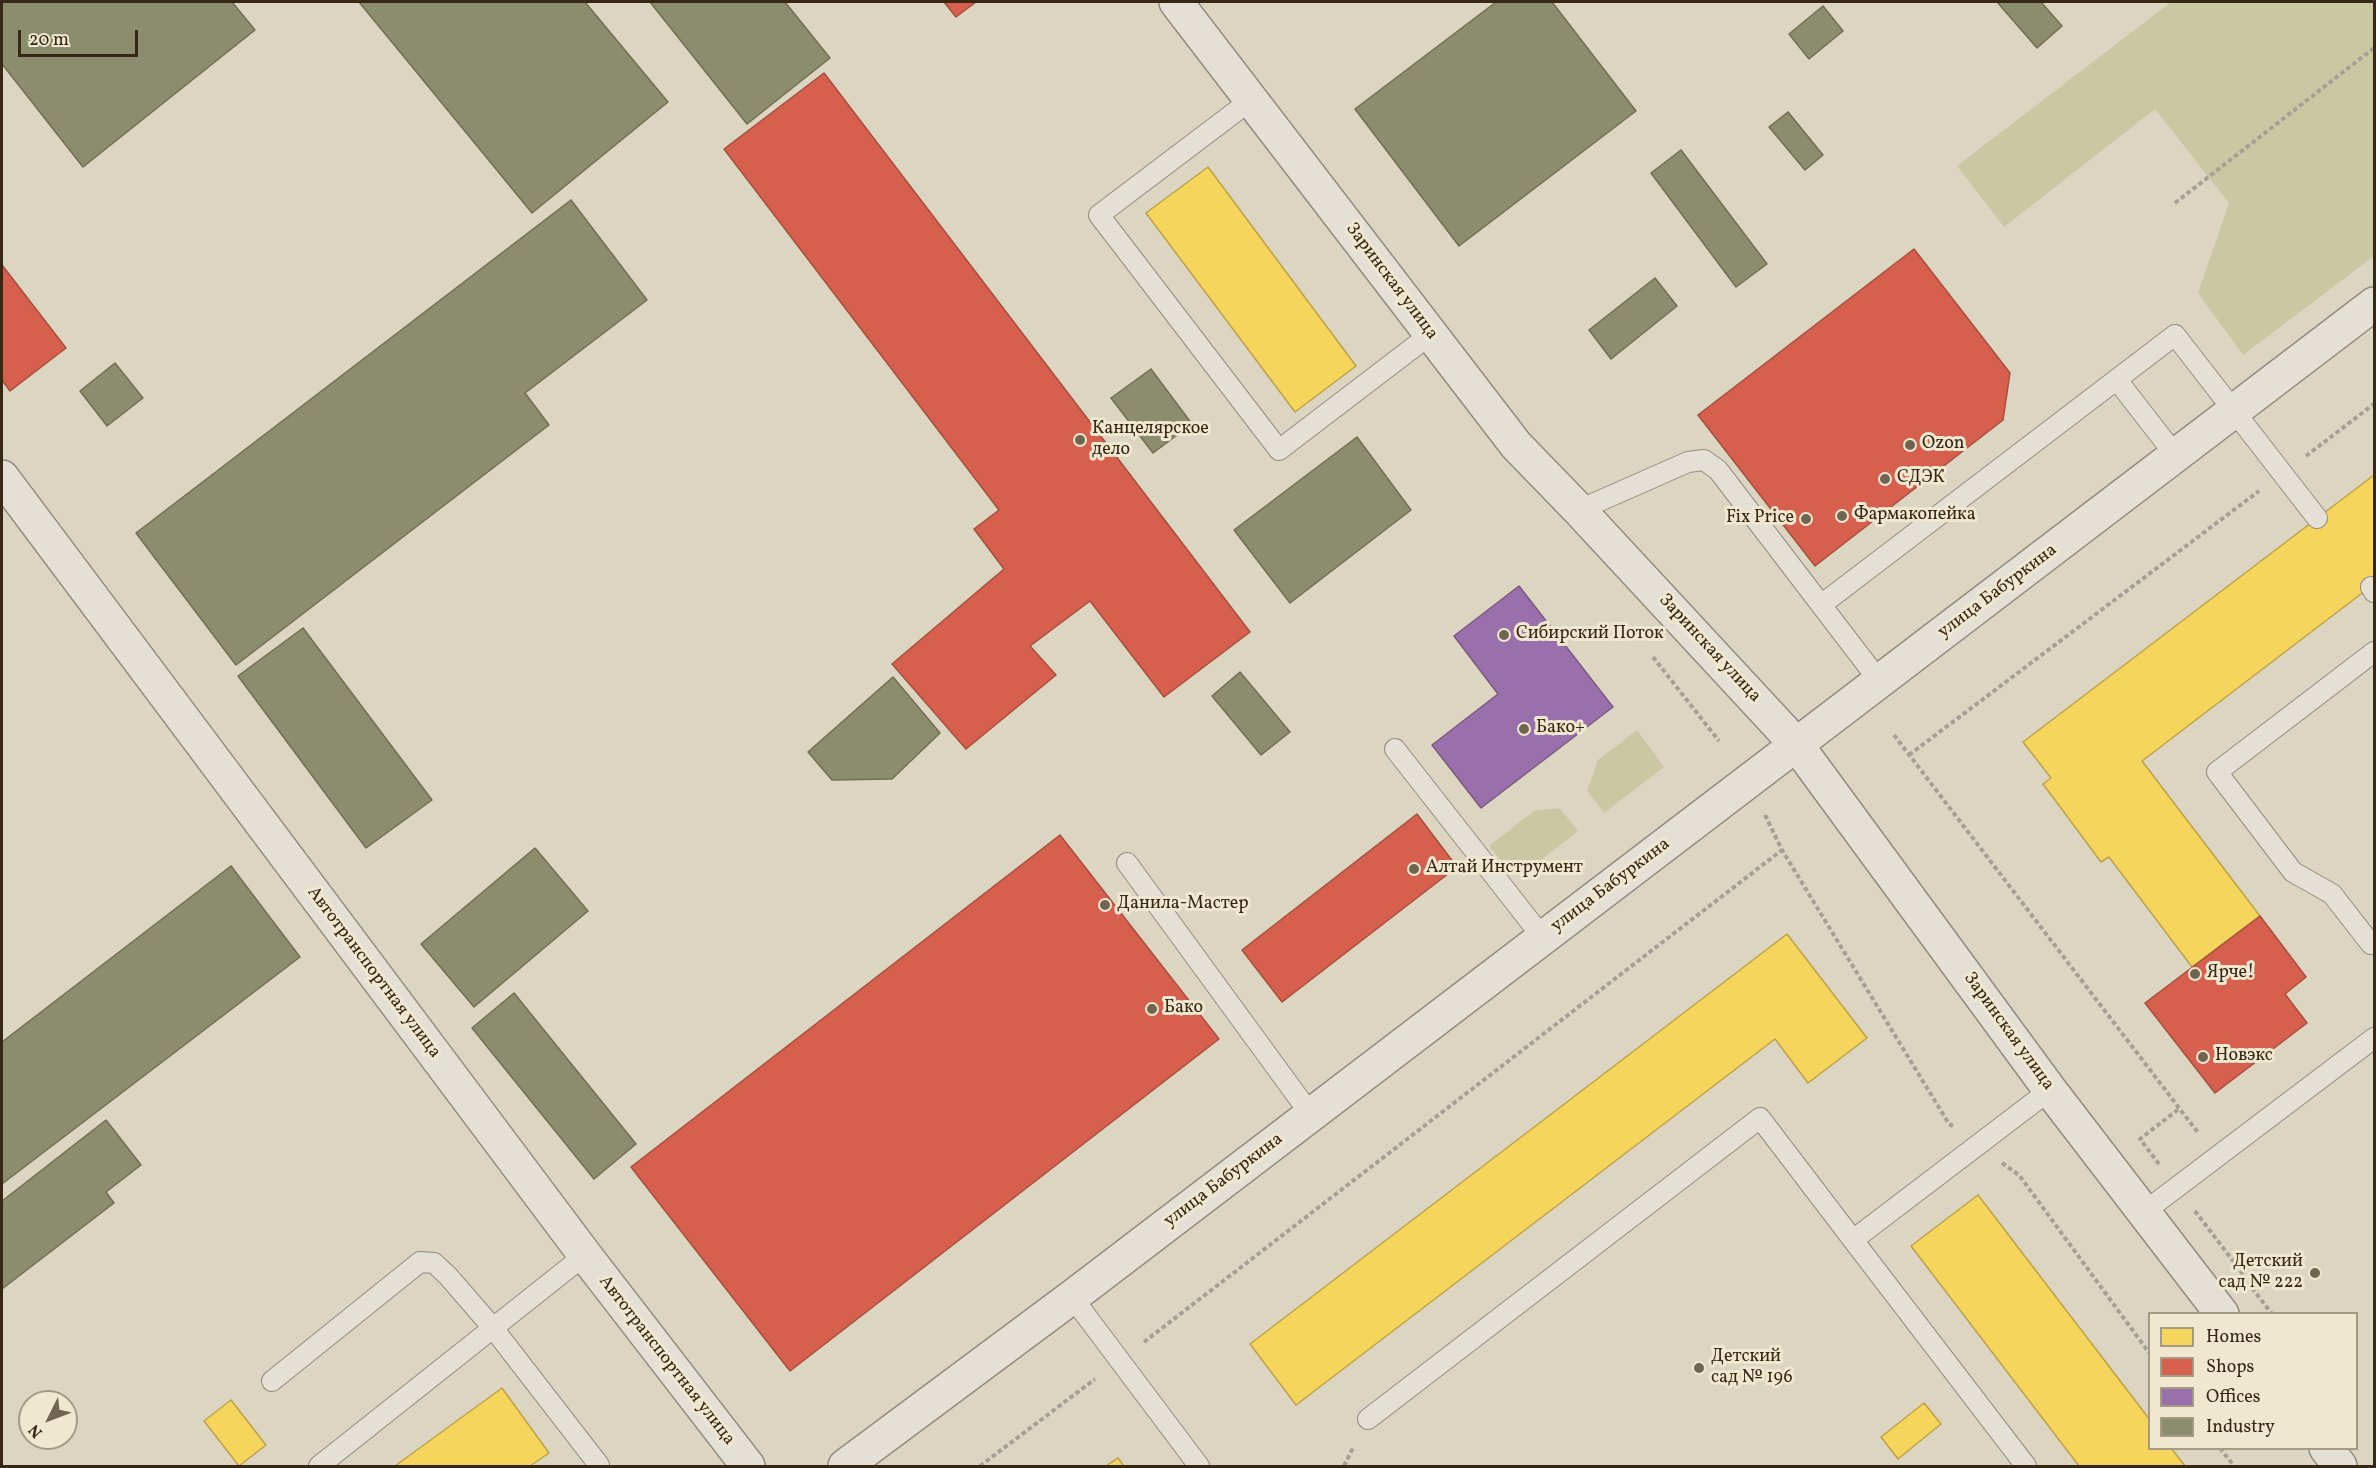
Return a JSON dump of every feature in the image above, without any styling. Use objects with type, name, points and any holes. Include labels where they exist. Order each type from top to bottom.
[{"type":"street","name":"Заринская улица","points":[[1176,2],[1516,445],[1796,744],[2049,1090],[2220,1312]]},
{"type":"street","name":"улица Бабуркина","points":[[845,1467],[1880,682],[2374,303]]},
{"type":"street","name":"Автотранспортная улица","points":[[2,477],[585,1255],[748,1467]]},
{"type":"street","points":[[2327,1450],[2340,1467]]},
{"type":"lane","points":[[1251,100],[1099,215],[1264,431],[1279,450],[1431,334]]},
{"type":"lane","points":[[1821,605],[2175,335],[2317,519]]},
{"type":"lane","points":[[2117,380],[2175,456]]},
{"type":"lane","points":[[1579,510],[1688,462],[1704,460],[1718,470],[1880,682]]},
{"type":"lane","points":[[2371,944],[2332,894],[2293,872],[2217,772],[2374,652]]},
{"type":"lane","points":[[1395,749],[1543,938]]},
{"type":"lane","points":[[1127,863],[1311,1115]]},
{"type":"lane","points":[[2144,1212],[2374,1038]]},
{"type":"lane","points":[[1853,1240],[2049,1090]]},
{"type":"lane","points":[[1368,1419],[1760,1118],[2025,1467]]},
{"type":"lane","points":[[319,1467],[585,1255]]},
{"type":"lane","points":[[272,1381],[420,1262],[434,1263],[492,1328],[599,1465]]},
{"type":"lane","points":[[1072,1297],[1199,1467]]},
{"type":"path","points":[[2175,203],[2374,48]]},
{"type":"path","points":[[1909,755],[2374,404]]},
{"type":"path","points":[[1653,657],[1719,741]]},
{"type":"path","points":[[1894,735],[2217,1158]]},
{"type":"path","points":[[1763,812],[1782,850],[1949,1124],[2019,1175],[2148,1351]]},
{"type":"path","points":[[981,1467],[1782,850]]},
{"type":"path","points":[[2221,1450],[2234,1467]]},
{"type":"shaded area","points":[[2171,2],[2374,2],[2374,256],[2243,355],[2198,293],[2229,203],[2155,109],[2004,227],[1957,166]]},
{"type":"shaded area","points":[[1637,730],[1664,767],[1604,813],[1587,791],[1598,760]]},
{"type":"shaded area","points":[[1560,808],[1578,831],[1537,863],[1521,866],[1502,862],[1489,846],[1534,811]]},
{"type":"building: Homes","points":[[1208,167],[1356,366],[1295,412],[1146,213]]},
{"type":"building: Homes","points":[[2374,475],[2374,584],[2142,761],[2260,916],[2192,967],[2109,857],[2101,862],[2043,784],[2051,778],[2023,742]]},
{"type":"building: Homes","points":[[1787,934],[1867,1038],[1808,1083],[1775,1039],[1296,1405],[1250,1344]]},
{"type":"building: Homes","points":[[1978,1195],[2148,1417],[2148,1450],[2173,1450],[2185,1466],[2079,1466],[1911,1246]]},
{"type":"building: Homes","points":[[502,1388],[549,1453],[530,1466],[395,1466]]},
{"type":"building: Homes","points":[[231,1400],[266,1445],[239,1466],[204,1421]]},
{"type":"building: Homes","points":[[1924,1403],[1941,1424],[1898,1459],[1881,1437]]},
{"type":"building: Homes","points":[[1118,1458],[1124,1466],[1106,1466]]},
{"type":"building: Shops","points":[[944,2],[976,2],[956,17]]},
{"type":"building: Shops","points":[[824,73],[1250,632],[1164,697],[1090,601],[1030,646],[1056,675],[966,749],[892,664],[1004,569],[974,529],[999,510],[724,149]]},
{"type":"building: Shops","points":[[1914,249],[2010,373],[2003,420],[1815,566],[1698,415]]},
{"type":"building: Shops","points":[[2,265],[66,348],[10,391],[2,380]]},
{"type":"building: Shops","points":[[1417,814],[1457,867],[1282,1002],[1242,950]]},
{"type":"building: Shops","points":[[1060,835],[1219,1039],[790,1371],[631,1167]]},
{"type":"building: Shops","points":[[2260,916],[2306,977],[2285,994],[2307,1023],[2215,1093],[2145,1003]]},
{"type":"building: Offices","points":[[1519,586],[1613,707],[1481,808],[1432,745],[1498,694],[1454,636]]},
{"type":"building: Industry","points":[[2,2],[232,2],[255,30],[83,167],[2,64]]},
{"type":"building: Industry","points":[[359,2],[585,2],[668,102],[532,213]]},
{"type":"building: Industry","points":[[650,2],[785,2],[830,58],[747,124]]},
{"type":"building: Industry","points":[[1496,2],[1552,2],[1636,111],[1459,246],[1355,109]]},
{"type":"building: Industry","points":[[1997,2],[2041,2],[2062,26],[2037,48]]},
{"type":"building: Industry","points":[[1823,6],[1843,31],[1809,59],[1789,34]]},
{"type":"building: Industry","points":[[1788,112],[1823,155],[1805,170],[1769,127]]},
{"type":"building: Industry","points":[[1681,150],[1767,264],[1736,287],[1651,173]]},
{"type":"building: Industry","points":[[571,200],[647,300],[525,393],[549,425],[236,665],[136,533]]},
{"type":"building: Industry","points":[[1655,278],[1677,306],[1611,359],[1589,330]]},
{"type":"building: Industry","points":[[115,363],[143,398],[107,426],[80,391]]},
{"type":"building: Industry","points":[[1151,369],[1192,424],[1153,453],[1111,398]]},
{"type":"building: Industry","points":[[1357,437],[1411,510],[1290,603],[1234,530]]},
{"type":"building: Industry","points":[[303,628],[432,800],[366,848],[238,676]]},
{"type":"building: Industry","points":[[1240,672],[1290,732],[1261,755],[1212,696]]},
{"type":"building: Industry","points":[[893,677],[940,733],[892,779],[832,780],[808,752]]},
{"type":"building: Industry","points":[[535,848],[588,911],[474,1007],[421,944]]},
{"type":"building: Industry","points":[[231,866],[300,957],[2,1184],[2,1042]]},
{"type":"building: Industry","points":[[514,993],[636,1144],[594,1179],[472,1028]]},
{"type":"building: Industry","points":[[106,1120],[141,1165],[106,1192],[114,1203],[2,1289],[2,1201]]},
{"type":"place","name":"Канцелярское дело","points":[[1080,440]]},
{"type":"place","name":"Ozon","points":[[1910,445]]},
{"type":"place","name":"СДЭК","points":[[1885,479]]},
{"type":"place","name":"Фармакопейка","points":[[1842,516]]},
{"type":"place","name":"Fix Price","points":[[1806,519]]},
{"type":"place","name":"Сибирский Поток","points":[[1504,635]]},
{"type":"place","name":"Бако+","points":[[1524,729]]},
{"type":"place","name":"Алтай Инструмент","points":[[1414,869]]},
{"type":"place","name":"Данила-Мастер","points":[[1105,905]]},
{"type":"place","name":"Ярче!","points":[[2195,974]]},
{"type":"place","name":"Бако","points":[[1152,1009]]},
{"type":"place","name":"Новэкс","points":[[2203,1057]]},
{"type":"place","name":"Детский сад № 222","points":[[2315,1273]]},
{"type":"place","name":"Детский сад № 196","points":[[1699,1368]]}]
